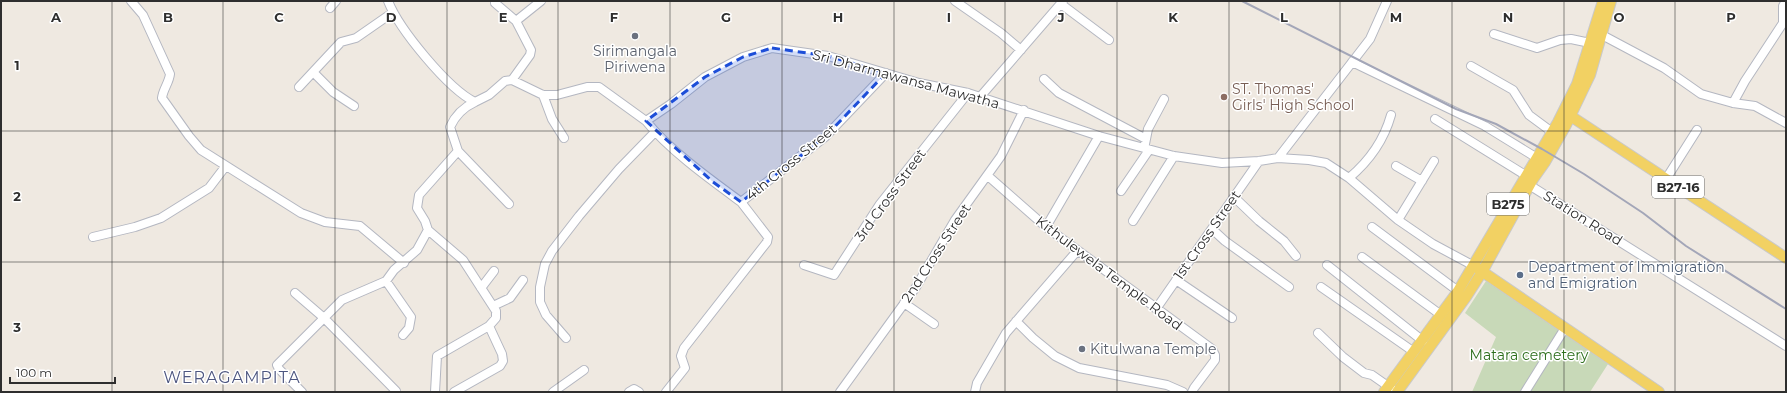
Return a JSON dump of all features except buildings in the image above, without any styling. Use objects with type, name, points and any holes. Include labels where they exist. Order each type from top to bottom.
[{"type":"main road","name":"B275","points":[[1527,180],[1545,162],[1567,114],[1603,1]]},
{"type":"main road","name":"B275","points":[[1392,391],[1457,309],[1527,180],[1537,158],[1552,132],[1567,114],[1587,81],[1611,1]]},
{"type":"main road","name":"B27-16","points":[[1567,114],[1786,258]]},
{"type":"main road","name":"B275","points":[[1392,391],[1414,352],[1458,291],[1478,269]]},
{"type":"main road","points":[[1478,269],[1656,391]]},
{"type":"street","points":[[130,1],[143,15],[170,74],[169,83],[162,91],[162,98],[189,136],[201,150],[225,167],[300,213],[325,222],[360,226],[404,263]]},
{"type":"street","points":[[330,8],[336,1]]},
{"type":"street","points":[[388,1],[392,12],[421,50],[464,97],[475,102]]},
{"type":"street","points":[[516,21],[541,1]]},
{"type":"street","points":[[955,1],[1001,33],[1021,50]]},
{"type":"street","points":[[1278,158],[1370,39],[1387,1]]},
{"type":"street","points":[[1733,103],[1745,81],[1783,23],[1783,6],[1786,1]]},
{"type":"street","points":[[980,97],[1062,2],[1110,40]]},
{"type":"street","points":[[495,3],[516,21],[531,50],[530,55],[512,80]]},
{"type":"street","points":[[299,87],[341,42],[356,38],[392,12]]},
{"type":"street","points":[[1494,34],[1537,48],[1560,40],[1571,39],[1590,43]]},
{"type":"street","points":[[1602,34],[1664,68],[1701,94],[1733,103],[1755,106],[1786,123]]},
{"type":"street","name":"Sri Dharmawansa Mawatha","points":[[646,121],[671,104],[705,77],[743,57],[772,48],[828,56],[919,83],[968,93],[1024,110],[1099,136],[1174,156],[1222,163],[1258,161],[1278,158],[1309,160],[1326,163],[1349,178],[1398,220],[1434,244],[1478,269]]},
{"type":"street","points":[[1352,62],[1485,126],[1537,158]]},
{"type":"street","points":[[1471,66],[1513,90],[1529,115],[1552,132]]},
{"type":"street","points":[[313,72],[333,92],[354,106]]},
{"type":"street","name":"4th Cross Street","points":[[666,392],[685,368],[682,356],[684,348],[767,242],[768,237],[741,202],[825,137],[886,73]]},
{"type":"street","points":[[1044,79],[1059,93],[1146,139]]},
{"type":"street","points":[[509,204],[458,151],[450,127],[453,120],[468,106],[489,95],[505,81],[512,80],[543,95],[557,95],[587,87],[599,87],[646,121],[655,132],[713,182],[741,202]]},
{"type":"street","name":"3rd Cross Street","points":[[804,265],[834,275],[880,204],[968,93]]},
{"type":"street","points":[[543,95],[552,119],[564,138]]},
{"type":"street","points":[[1121,191],[1146,149],[1148,129],[1164,99]]},
{"type":"street","name":"2nd Cross Street","points":[[840,392],[916,287],[955,220],[1001,156],[1024,110]]},
{"type":"street","points":[[1349,178],[1365,164],[1387,127],[1391,115]]},
{"type":"street","name":"Station Road","points":[[1435,119],[1499,157],[1527,180],[1786,346]]},
{"type":"street","points":[[1666,179],[1697,130]]},
{"type":"street","points":[[566,338],[546,315],[540,302],[540,287],[545,264],[552,250],[579,216],[619,169],[655,132]]},
{"type":"street","points":[[1046,227],[1099,136]]},
{"type":"street","points":[[435,392],[437,356],[489,326],[496,318],[496,312],[493,306],[463,260],[428,230],[425,220],[417,208],[419,195],[458,151]]},
{"type":"street","points":[[1134,221],[1174,156]]},
{"type":"street","name":"1st Cross Street","points":[[1156,309],[1258,161]]},
{"type":"street","points":[[1398,220],[1434,161]]},
{"type":"street","points":[[1396,166],[1422,181]]},
{"type":"street","points":[[93,237],[135,227],[161,218],[209,188],[225,167]]},
{"type":"street","name":"Kithulewela Temple Road","points":[[988,176],[1046,227],[1077,251],[1212,349],[1215,355],[1215,360],[1192,392]]},
{"type":"street","points":[[1234,196],[1259,221],[1284,241],[1296,256]]},
{"type":"street","points":[[1372,227],[1458,291]]},
{"type":"street","points":[[1212,229],[1225,242],[1289,287]]},
{"type":"street","points":[[302,392],[279,369],[277,365],[342,300],[386,281],[394,270],[404,263],[417,250],[428,230]]},
{"type":"street","points":[[975,392],[977,383],[1006,334],[1077,251]]},
{"type":"street","points":[[1362,257],[1441,315]]},
{"type":"street","points":[[1327,265],[1422,341]]},
{"type":"street","points":[[481,288],[494,271]]},
{"type":"street","points":[[493,306],[510,298],[523,280]]},
{"type":"street","points":[[1176,280],[1232,318]]},
{"type":"street","points":[[386,281],[411,317],[410,328],[403,336]]},
{"type":"street","points":[[1321,287],[1414,352]]},
{"type":"street","points":[[295,293],[324,318],[396,392]]},
{"type":"street","points":[[904,303],[934,324]]},
{"type":"street","points":[[1016,321],[1033,338],[1055,356],[1079,368],[1167,385],[1183,392]]},
{"type":"street","points":[[454,392],[500,366],[503,362],[502,354],[489,326]]},
{"type":"street","points":[[1525,392],[1565,328]]},
{"type":"street","points":[[1318,333],[1343,357],[1364,372],[1372,375],[1392,391]]},
{"type":"street","points":[[553,392],[584,370]]},
{"type":"street","points":[[629,392],[634,389],[639,392]]},
{"type":"highlighted area","points":[[772,48],[828,56],[886,73],[825,137],[741,202],[713,182],[646,121],[705,77],[743,57]]},
{"type":"green space","name":"Matara cemetery","points":[[1486,281],[1608,364],[1590,392],[1472,392],[1496,337],[1465,313]]},
{"type":"railway","points":[[1242,1],[1456,109],[1496,124],[1542,149],[1584,174],[1643,213],[1686,246],[1786,309]]},
{"type":"place","name":"Sirimangala Piriwena","points":[[635,36]]},
{"type":"place","name":"ST. Thomas' Girls' High School","points":[[1224,97]]},
{"type":"place","name":"Department of Immigration and Emigration","points":[[1520,275]]},
{"type":"place","name":"Kitulwana Temple","points":[[1082,349]]},
{"type":"district","name":"WERAGAMPITA","points":[[232,377]]}]
